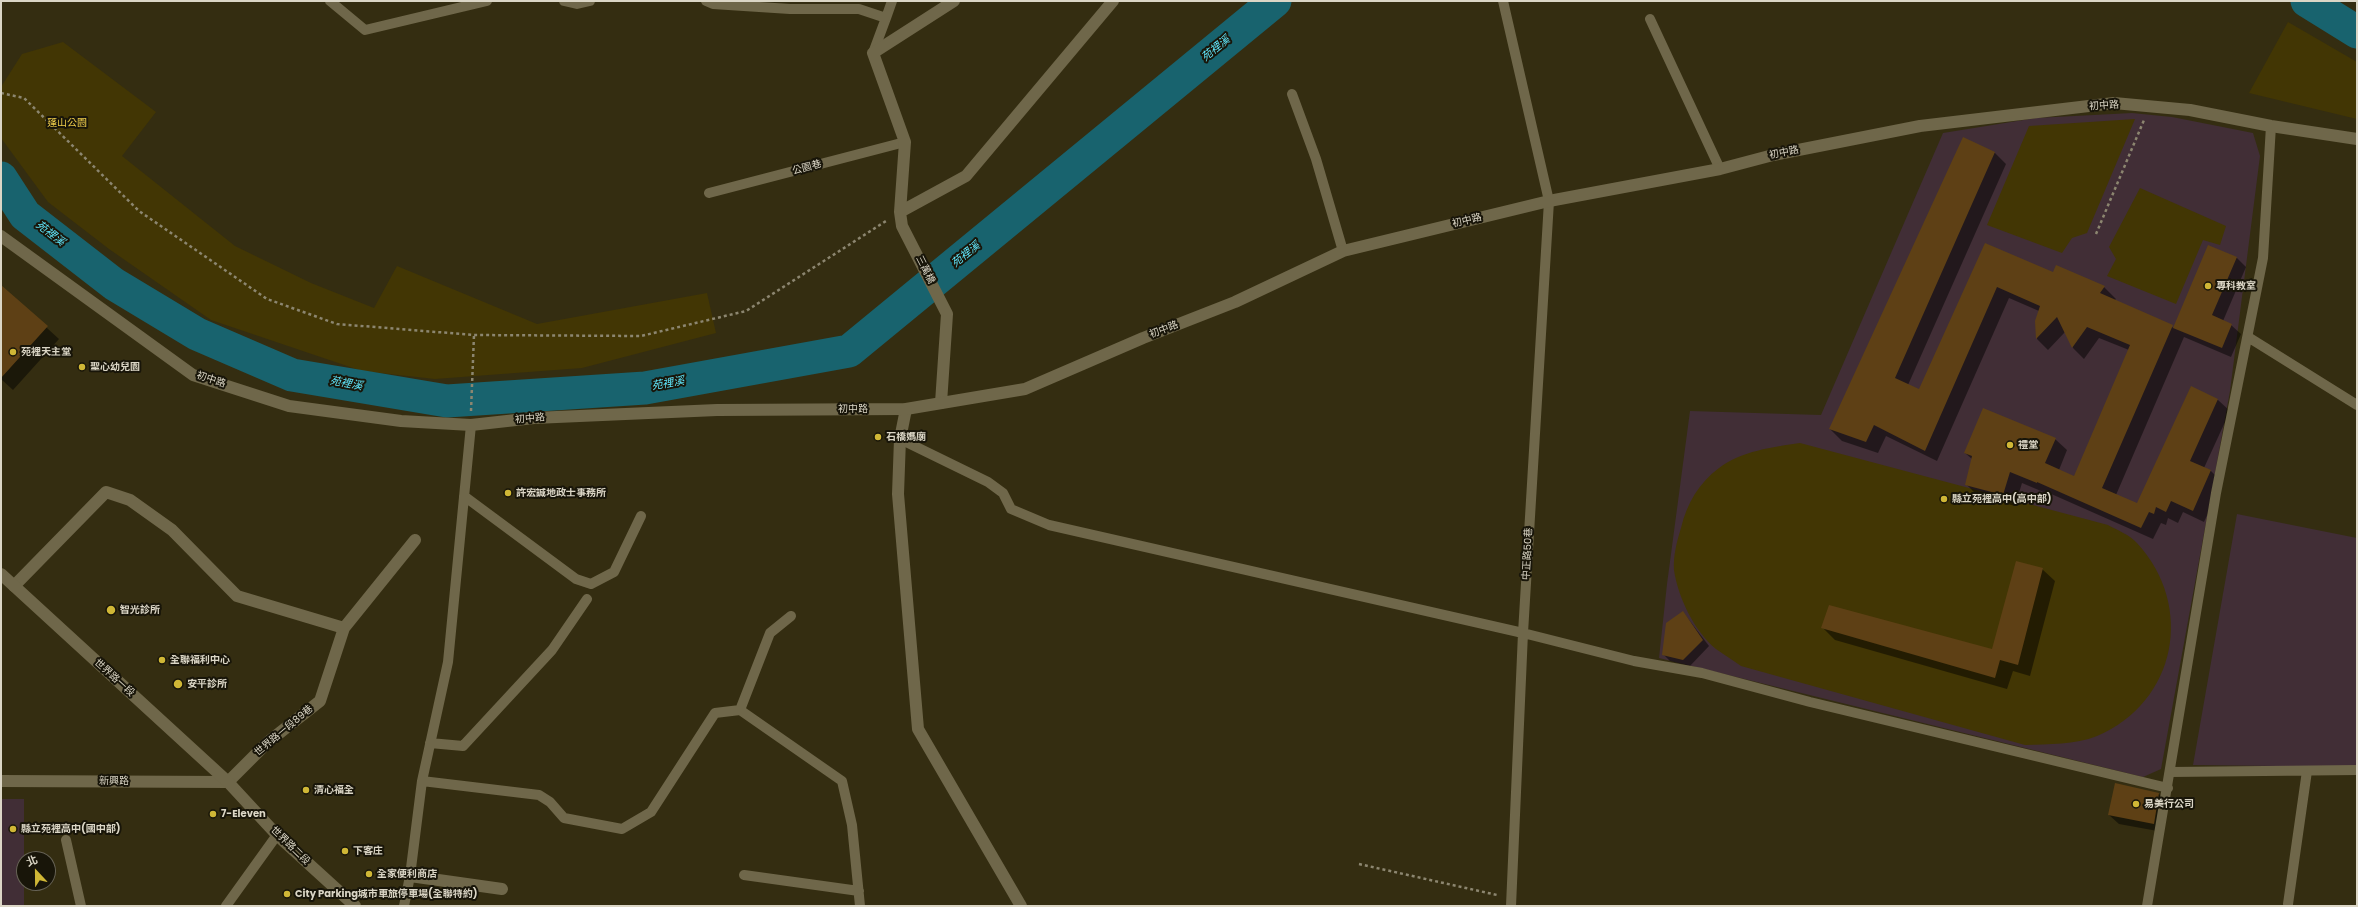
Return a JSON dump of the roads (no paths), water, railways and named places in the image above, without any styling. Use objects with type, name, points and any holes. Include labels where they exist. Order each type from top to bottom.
[{"type":"street","points":[[900,212],[905,142],[873,53],[954,1]]},
{"type":"street","points":[[900,212],[966,176],[1113,1]]},
{"type":"street","name":"初中路","points":[[1,236],[193,375],[289,406],[401,421],[471,425],[534,418],[717,410],[906,409],[1025,389],[1143,338],[1235,302],[1343,251],[1549,201],[1720,170],[1772,155],[1920,126],[2114,104],[2190,110],[2271,126],[2357,139]]},
{"type":"street","name":"三萬橋","points":[[900,212],[902,226],[947,314],[941,403]]},
{"type":"street","points":[[906,409],[900,439],[898,494],[918,729],[1021,906]]},
{"type":"street","points":[[14,586],[106,492],[130,500],[172,530],[237,596],[307,615],[344,628],[415,540]]},
{"type":"street","name":"世界路一段","points":[[1,574],[228,782]]},
{"type":"street","name":"世界路一段89巷","points":[[228,782],[268,742],[320,701],[344,628]]},
{"type":"street","name":"新興路","points":[[1,781],[228,782]]},
{"type":"street","name":"世界路二段","points":[[228,782],[277,835],[355,906]]},
{"type":"street","points":[[410,876],[502,889]]},
{"type":"lane","points":[[330,1],[365,30],[487,1]]},
{"type":"lane","points":[[564,1],[577,4],[590,1]]},
{"type":"lane","points":[[706,1],[713,4],[790,9],[859,9],[886,18]]},
{"type":"lane","points":[[873,53],[892,1]]},
{"type":"lane","name":"中正路50巷","points":[[1504,1],[1549,201],[1523,633],[1511,902]]},
{"type":"lane","points":[[1650,19],[1720,170]]},
{"type":"lane","points":[[1292,94],[1316,159],[1343,251]]},
{"type":"lane","points":[[2147,906],[2171,772],[2216,493],[2263,258],[2271,126]]},
{"type":"lane","name":"公園巷","points":[[710,193],[905,142]]},
{"type":"lane","points":[[2248,337],[2357,405]]},
{"type":"lane","points":[[404,906],[410,876],[422,781],[448,662],[471,425]]},
{"type":"lane","points":[[900,439],[988,482],[1003,493],[1011,509],[1049,525],[1523,633],[1634,661],[1702,673],[1818,704],[2168,788]]},
{"type":"lane","points":[[464,496],[576,579],[591,584],[614,572],[640,516]]},
{"type":"lane","points":[[430,743],[463,746],[552,650],[587,599]]},
{"type":"lane","points":[[740,710],[770,633],[791,616]]},
{"type":"lane","points":[[422,781],[539,795],[550,802],[564,818],[622,829],[651,812],[715,713],[740,710],[842,781],[852,825],[860,906]]},
{"type":"lane","points":[[2171,772],[2357,770]]},
{"type":"lane","points":[[2288,904],[2307,771]]},
{"type":"lane","points":[[226,906],[277,835]]},
{"type":"lane","points":[[66,840],[81,906]]},
{"type":"lane","points":[[744,875],[859,891]]},
{"type":"waterway","name":"苑裡溪","points":[[1,178],[25,215],[114,284],[197,334],[292,375],[447,401],[645,388],[849,351],[1275,1]]},
{"type":"waterway","name":"苑裡溪","points":[[2307,1],[2357,32]]},
{"type":"place","name":"專科教室","points":[[2208,286]]},
{"type":"place","name":"苑裡天主堂","points":[[13,352]]},
{"type":"place","name":"聖心幼兒園","points":[[82,367]]},
{"type":"place","name":"石橋媽廟","points":[[878,437]]},
{"type":"place","name":"禮堂","points":[[2010,445]]},
{"type":"place","name":"許宏誠地政士事務所","points":[[508,493]]},
{"type":"place","name":"縣立苑裡高中(高中部)","points":[[1944,499]]},
{"type":"place","name":"智光診所","points":[[111,610]]},
{"type":"place","name":"全聯福利中心","points":[[162,660]]},
{"type":"place","name":"安平診所","points":[[178,684]]},
{"type":"place","name":"清心福全","points":[[306,790]]},
{"type":"place","name":"易美行公司","points":[[2136,804]]},
{"type":"place","name":"7-Eleven","points":[[213,814]]},
{"type":"place","name":"縣立苑裡高中(國中部)","points":[[13,829]]},
{"type":"place","name":"下客庄","points":[[345,851]]},
{"type":"place","name":"全家便利商店","points":[[369,874]]},
{"type":"place","name":"City Parking城市車旅停車場(全聯特約)","points":[[287,894]]},
{"type":"park label","name":"蓬山公園","points":[[67,123]]}]
